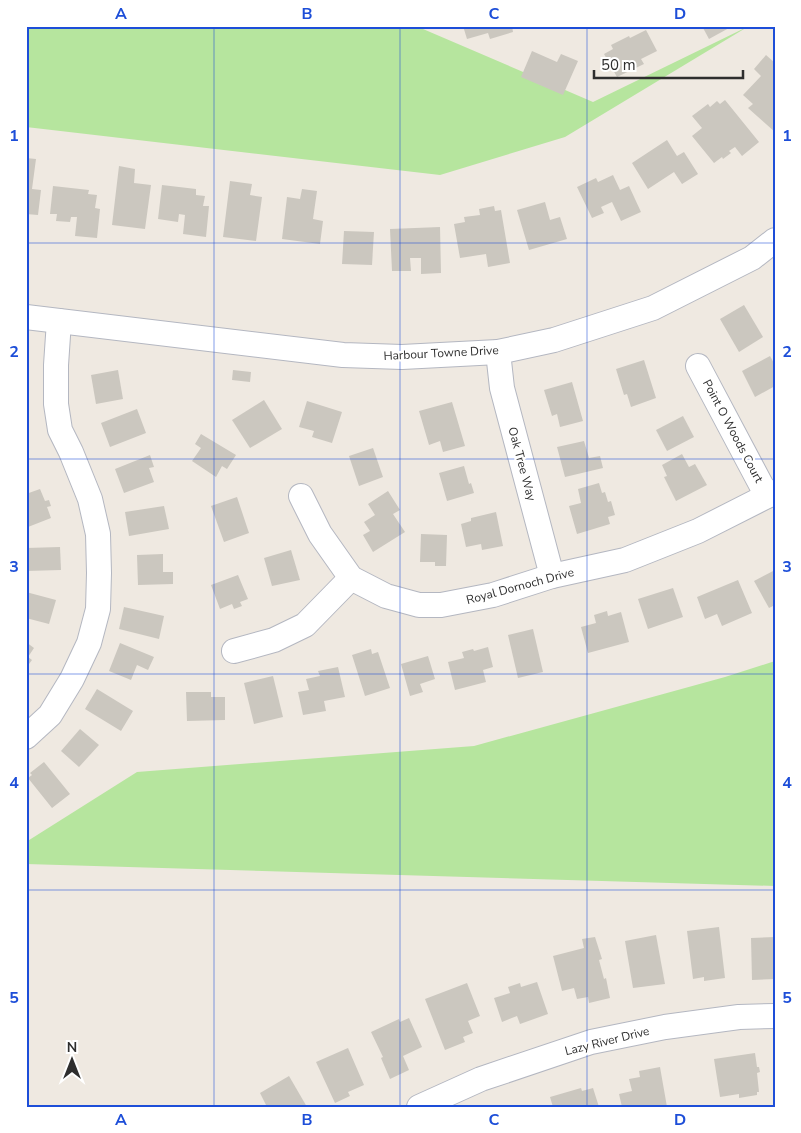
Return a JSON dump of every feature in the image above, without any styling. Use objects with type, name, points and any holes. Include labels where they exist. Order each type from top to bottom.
[{"type":"street","name":"Harbour Towne Drive","points":[[26,317],[344,355],[402,358],[498,352],[554,340],[653,308],[752,258],[775,240]]},
{"type":"street","points":[[26,737],[50,715],[72,679],[89,643],[98,608],[98,534],[90,499],[60,430],[56,404],[59,321]]},
{"type":"street","name":"Oak Tree Way","points":[[498,352],[502,388],[552,576]]},
{"type":"street","name":"Point O Woods Court","points":[[698,366],[771,494]]},
{"type":"street","name":"Royal Dornoch Drive","points":[[301,496],[320,534],[351,578],[386,596],[419,605],[441,605],[493,595],[552,576],[625,560],[698,531],[771,494]]},
{"type":"street","points":[[234,651],[274,640],[305,625],[351,578]]},
{"type":"street","name":"Lazy River Drive","points":[[419,1107],[481,1079],[591,1042],[666,1027],[738,1017],[775,1016]]},
{"type":"green space","points":[[26,26],[416,26],[593,102],[749,26],[565,137],[440,175],[26,127]]},
{"type":"green space","points":[[775,661],[775,886],[26,864],[26,842],[137,772],[474,746],[725,677]]},
{"type":"building","points":[[463,26],[512,26],[513,32],[490,39],[488,33],[467,39]]},
{"type":"building","points":[[702,26],[728,26],[729,28],[709,39]]},
{"type":"building","points":[[646,30],[657,51],[641,59],[644,64],[617,77],[604,54],[613,49],[611,45]]},
{"type":"building","points":[[532,51],[557,62],[561,54],[578,61],[563,95],[521,77]]},
{"type":"building","points":[[766,55],[775,63],[775,132],[748,108],[753,104],[743,95],[761,76],[754,69]]},
{"type":"building","points":[[725,100],[759,142],[742,156],[735,147],[729,151],[731,153],[714,163],[692,136],[702,128],[692,116],[708,104],[710,107],[717,101],[720,104]]},
{"type":"building","points":[[667,140],[677,156],[684,152],[698,174],[682,184],[674,172],[648,189],[632,163]]},
{"type":"building","points":[[26,158],[36,159],[32,189],[41,190],[38,215],[26,214]]},
{"type":"building","points":[[119,166],[135,169],[134,183],[151,185],[145,229],[112,225]]},
{"type":"building","points":[[613,175],[620,190],[629,186],[641,212],[621,221],[612,202],[601,207],[604,213],[592,218],[577,187],[596,178],[598,182]]},
{"type":"building","points":[[230,181],[252,184],[250,195],[262,197],[256,241],[223,237]]},
{"type":"building","points":[[162,185],[196,189],[196,195],[205,196],[203,206],[209,206],[206,237],[183,234],[185,215],[179,214],[178,222],[158,219]]},
{"type":"building","points":[[53,186],[89,190],[88,194],[97,195],[95,208],[100,209],[97,238],[75,236],[77,217],[71,217],[70,222],[56,221],[57,214],[50,214]]},
{"type":"building","points":[[302,189],[317,191],[313,219],[323,221],[320,244],[282,239],[287,197],[300,199]]},
{"type":"building","points":[[545,202],[550,220],[560,217],[567,239],[529,250],[517,210]]},
{"type":"building","points":[[494,206],[495,211],[501,210],[510,263],[488,267],[486,254],[460,258],[454,224],[465,222],[464,217],[480,215],[479,209]]},
{"type":"building","points":[[440,227],[441,273],[421,274],[421,258],[410,258],[411,271],[392,271],[390,229]]},
{"type":"building","points":[[344,231],[374,232],[372,265],[342,264]]},
{"type":"building","points":[[744,305],[763,337],[739,352],[720,319]]},
{"type":"building","points":[[770,356],[775,365],[775,386],[755,397],[742,371]]},
{"type":"building","points":[[644,360],[656,398],[631,407],[627,394],[624,395],[616,369]]},
{"type":"building","points":[[118,370],[123,399],[96,404],[91,375]]},
{"type":"building","points":[[233,370],[251,372],[250,382],[232,380]]},
{"type":"building","points":[[572,382],[583,421],[560,427],[557,414],[552,416],[544,390]]},
{"type":"building","points":[[264,400],[282,429],[250,448],[232,420]]},
{"type":"building","points":[[307,401],[342,412],[332,443],[312,437],[314,431],[299,427]]},
{"type":"building","points":[[452,402],[465,446],[443,452],[440,441],[429,445],[419,411]]},
{"type":"building","points":[[137,409],[146,433],[110,447],[101,423]]},
{"type":"building","points":[[683,416],[694,437],[667,451],[656,430]]},
{"type":"building","points":[[201,434],[236,455],[227,469],[222,466],[216,477],[192,461],[201,448],[195,444]]},
{"type":"building","points":[[584,441],[589,458],[600,456],[603,468],[565,477],[557,447]]},
{"type":"building","points":[[373,448],[383,477],[359,486],[349,456]]},
{"type":"building","points":[[682,454],[689,467],[695,464],[707,485],[676,501],[664,477],[667,476],[662,465]]},
{"type":"building","points":[[150,455],[154,467],[149,468],[154,482],[124,493],[115,469]]},
{"type":"building","points":[[464,466],[469,484],[471,483],[474,493],[447,501],[439,473]]},
{"type":"building","points":[[599,483],[602,493],[605,492],[608,502],[611,501],[615,515],[608,517],[610,524],[577,534],[569,506],[581,503],[578,489]]},
{"type":"building","points":[[40,489],[45,501],[49,500],[51,506],[47,507],[51,518],[28,527],[26,523],[26,494]]},
{"type":"building","points":[[388,491],[400,510],[393,514],[405,532],[373,552],[363,535],[370,531],[364,522],[375,515],[368,504]]},
{"type":"building","points":[[237,497],[249,533],[224,542],[211,506]]},
{"type":"building","points":[[164,506],[169,529],[129,536],[125,512]]},
{"type":"building","points":[[496,512],[503,546],[482,550],[481,544],[466,547],[461,524],[471,521],[471,518]]},
{"type":"building","points":[[421,534],[447,535],[446,566],[435,566],[435,562],[420,562]]},
{"type":"building","points":[[60,547],[61,570],[26,571],[26,548]]},
{"type":"building","points":[[291,550],[300,580],[272,586],[264,558]]},
{"type":"building","points":[[163,554],[163,572],[173,572],[173,584],[138,585],[137,555]]},
{"type":"building","points":[[775,570],[775,605],[769,608],[754,581]]},
{"type":"building","points":[[238,575],[248,599],[240,602],[242,606],[234,609],[232,604],[220,609],[211,585]]},
{"type":"building","points":[[738,580],[752,613],[722,626],[717,614],[705,619],[697,597]]},
{"type":"building","points":[[673,588],[683,617],[648,629],[638,599]]},
{"type":"building","points":[[26,592],[56,600],[49,624],[26,618]]},
{"type":"building","points":[[124,607],[164,616],[159,639],[119,629]]},
{"type":"building","points":[[607,611],[608,616],[621,612],[629,642],[588,653],[581,627],[596,623],[594,615]]},
{"type":"building","points":[[533,629],[543,672],[518,678],[508,635]]},
{"type":"building","points":[[26,642],[34,648],[28,657],[32,660],[26,668]]},
{"type":"building","points":[[120,643],[154,657],[148,670],[137,665],[131,680],[109,671]]},
{"type":"building","points":[[488,647],[493,667],[483,670],[486,682],[455,690],[448,662],[464,658],[462,652]]},
{"type":"building","points":[[371,649],[372,654],[378,652],[390,688],[365,696],[352,655]]},
{"type":"building","points":[[428,656],[435,679],[420,684],[423,692],[410,696],[401,664]]},
{"type":"building","points":[[338,667],[345,697],[324,701],[326,711],[303,715],[298,692],[309,690],[306,679],[320,676],[318,671]]},
{"type":"building","points":[[273,676],[283,717],[254,724],[244,683]]},
{"type":"building","points":[[97,689],[133,711],[121,731],[85,709]]},
{"type":"building","points":[[186,692],[211,692],[211,697],[225,697],[225,720],[187,721]]},
{"type":"building","points":[[80,729],[99,745],[79,767],[61,751]]},
{"type":"building","points":[[44,762],[70,794],[52,808],[28,778],[32,775],[30,773]]},
{"type":"building","points":[[719,927],[725,978],[704,981],[704,977],[693,979],[687,931]]},
{"type":"building","points":[[656,935],[665,984],[633,988],[625,941]]},
{"type":"building","points":[[595,937],[602,959],[599,960],[604,979],[606,978],[610,998],[589,1003],[588,997],[577,999],[574,988],[562,991],[553,956],[584,948],[582,939]]},
{"type":"building","points":[[775,937],[775,979],[752,980],[751,938]]},
{"type":"building","points":[[537,982],[548,1014],[520,1024],[517,1016],[502,1022],[494,998],[510,993],[508,987],[520,983],[521,987]]},
{"type":"building","points":[[467,983],[480,1016],[468,1021],[473,1033],[463,1037],[465,1042],[445,1050],[425,999]]},
{"type":"building","points":[[409,1018],[422,1047],[403,1056],[409,1070],[390,1079],[381,1058],[383,1057],[371,1032],[399,1019],[400,1022]]},
{"type":"building","points":[[348,1048],[364,1085],[348,1092],[350,1096],[335,1103],[316,1062]]},
{"type":"building","points":[[755,1053],[757,1067],[759,1067],[760,1072],[757,1073],[759,1092],[757,1092],[757,1095],[739,1098],[739,1094],[720,1097],[714,1059]]},
{"type":"building","points":[[660,1067],[667,1107],[622,1107],[619,1094],[632,1091],[629,1079],[640,1077],[639,1071]]},
{"type":"building","points":[[289,1076],[307,1107],[267,1107],[260,1093]]},
{"type":"building","points":[[581,1088],[582,1091],[593,1088],[599,1107],[553,1107],[550,1097]]}]
